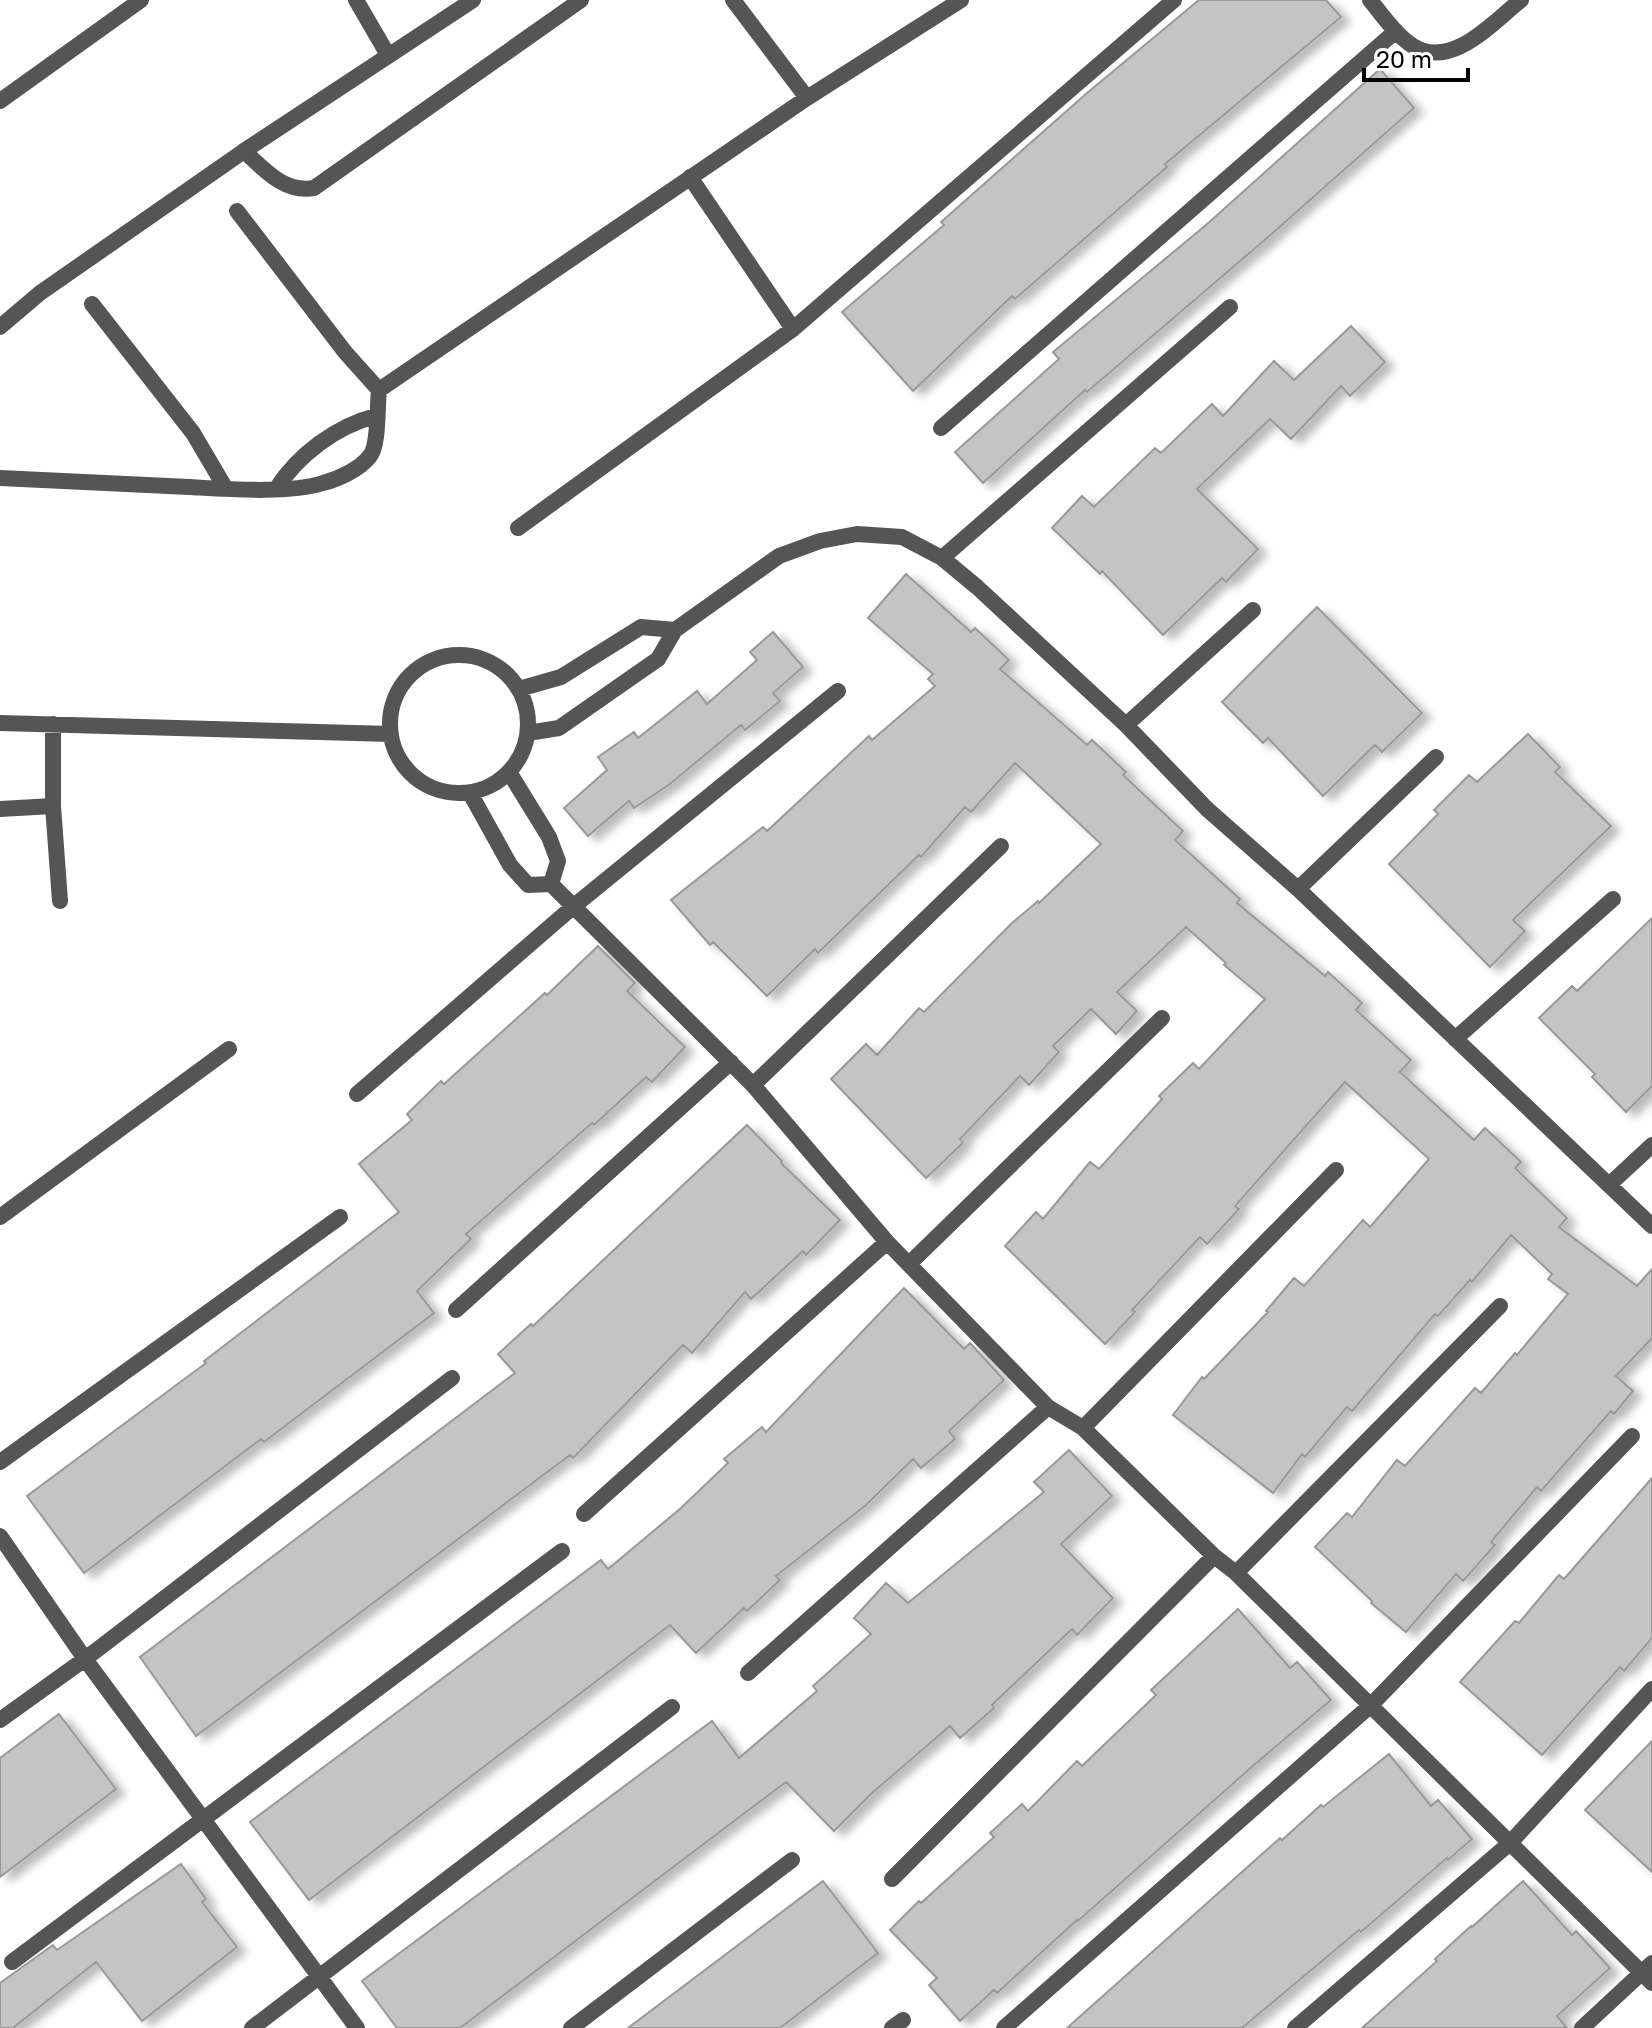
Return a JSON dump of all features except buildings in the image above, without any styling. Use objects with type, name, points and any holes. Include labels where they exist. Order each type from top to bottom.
[{"type":"street","points":[[0,101],[141,0]]},
{"type":"street","points":[[356,0],[388,55]]},
{"type":"street","points":[[0,327],[40,293],[244,151],[473,0]]},
{"type":"street","points":[[244,151],[285,184],[300,190],[314,188],[581,0]]},
{"type":"street","points":[[733,0],[807,98]]},
{"type":"street","points":[[379,390],[807,98],[961,0]]},
{"type":"street","points":[[518,528],[793,329],[1174,0]]},
{"type":"street","points":[[1370,0],[1396,31],[1415,47],[1438,54],[1458,49],[1521,0]]},
{"type":"street","points":[[941,428],[1396,31]]},
{"type":"street","points":[[690,177],[793,329]]},
{"type":"street","points":[[0,478],[276,489],[323,484],[357,468],[372,454],[377,440],[379,390],[345,352],[237,211]]},
{"type":"street","points":[[92,304],[193,433],[226,489]]},
{"type":"street","points":[[942,558],[1230,307]]},
{"type":"street","points":[[276,489],[288,470],[309,452],[354,421],[376,416]]},
{"type":"street","points":[[528,733],[559,728],[658,659],[675,630],[779,556],[820,541],[857,534],[902,537],[942,558],[1126,725],[1207,809],[1298,889],[1652,1226]]},
{"type":"street","points":[[1126,725],[1253,610]]},
{"type":"street","points":[[519,689],[561,677],[641,627],[675,630]]},
{"type":"street","points":[[460,655],[483,659],[503,671],[519,689],[527,710],[528,733],[522,754],[509,772],[491,786],[470,793],[448,793],[428,786],[410,773],[397,755],[391,734],[392,711],[400,689],[416,670],[437,659],[460,655]]},
{"type":"street","points":[[357,1094],[574,906],[838,691]]},
{"type":"street","points":[[0,723],[391,734]]},
{"type":"street","points":[[53,724],[53,806],[60,901]]},
{"type":"street","points":[[1298,889],[1436,757]]},
{"type":"street","points":[[509,772],[549,837],[558,861],[551,884]]},
{"type":"street","points":[[470,793],[510,865],[528,885],[551,884],[731,1062],[887,1242],[1048,1407],[1083,1428],[1214,1556],[1236,1573],[1510,1843],[1649,1973],[1582,2028]]},
{"type":"street","points":[[0,809],[53,806]]},
{"type":"street","points":[[753,1085],[1001,846]]},
{"type":"street","points":[[1455,1039],[1613,899]]},
{"type":"street","points":[[909,1264],[1162,1018]]},
{"type":"street","points":[[0,1217],[229,1049]]},
{"type":"street","points":[[456,1310],[731,1062]]},
{"type":"street","points":[[1610,1184],[1652,1145]]},
{"type":"street","points":[[1083,1428],[1336,1170]]},
{"type":"street","points":[[0,1462],[340,1217]]},
{"type":"street","points":[[584,1514],[887,1242]]},
{"type":"street","points":[[1236,1573],[1500,1306]]},
{"type":"street","points":[[0,1720],[85,1659],[452,1378]]},
{"type":"street","points":[[748,1673],[1048,1407]]},
{"type":"street","points":[[1004,2028],[1371,1705],[1632,1436]]},
{"type":"street","points":[[0,1536],[85,1659],[357,2028]]},
{"type":"street","points":[[12,1962],[562,1551]]},
{"type":"street","points":[[892,1879],[1214,1556]]},
{"type":"street","points":[[1295,2028],[1510,1843],[1652,1689]]},
{"type":"street","points":[[252,2028],[672,1707]]},
{"type":"street","points":[[571,2028],[792,1860]]}]
